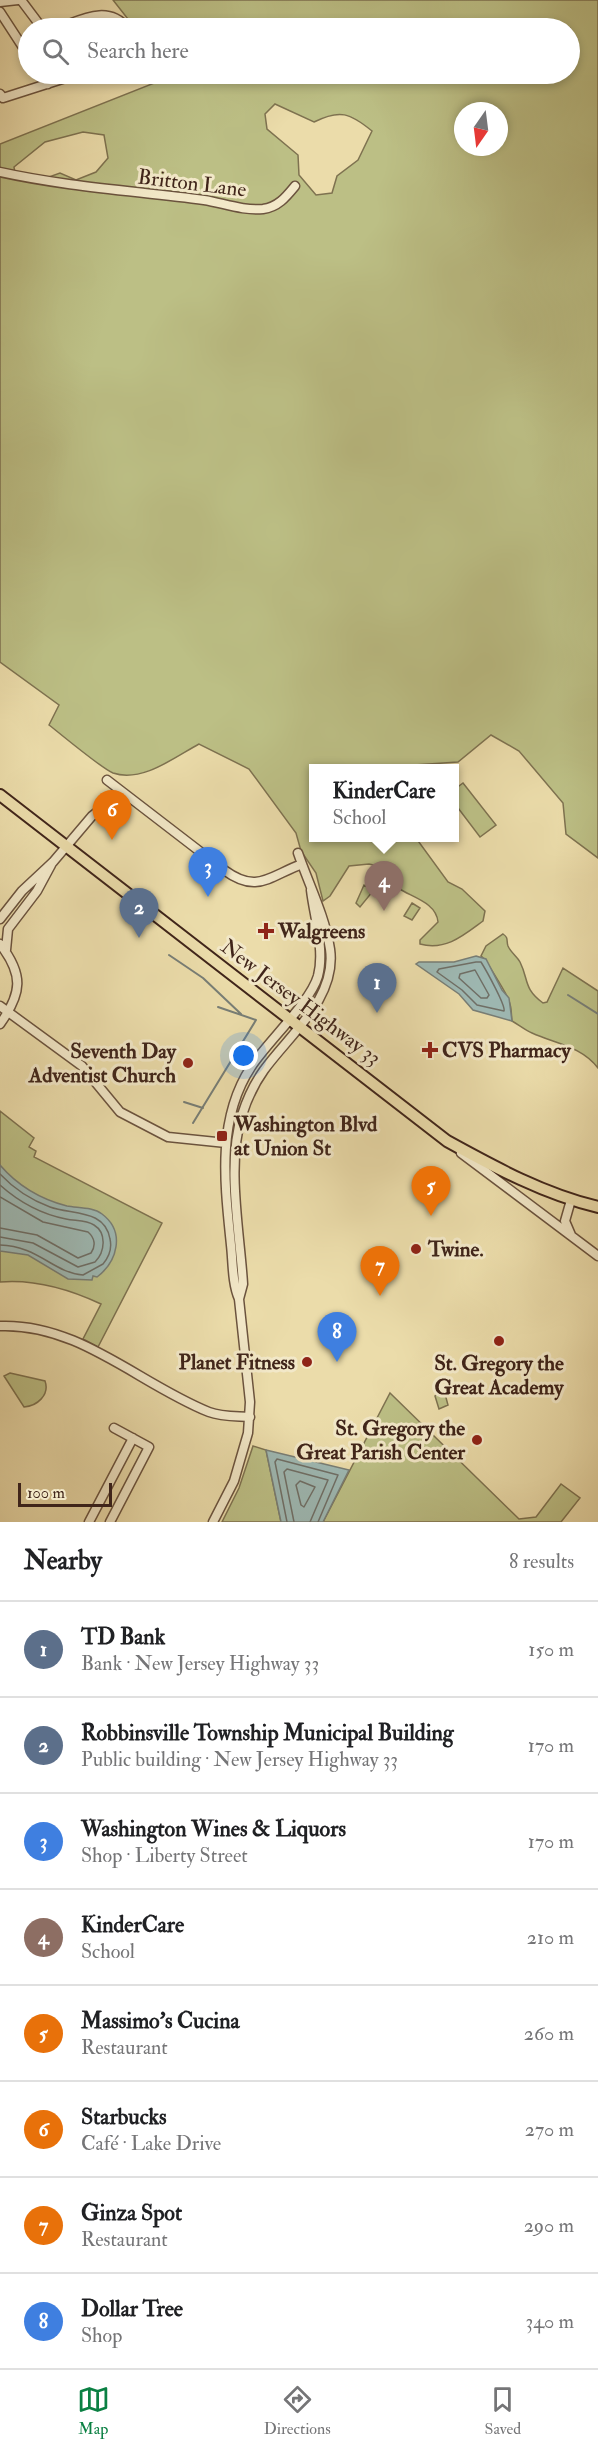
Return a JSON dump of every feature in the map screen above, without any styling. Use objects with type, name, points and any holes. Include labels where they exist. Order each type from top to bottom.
[{"type":"main road","name":"New Jersey Highway 33","points":[[0,795],[288,1019],[369,1078],[447,1141],[516,1178],[571,1200],[598,1207]]},
{"type":"street","points":[[2,2],[20,0],[34,18]]},
{"type":"street","points":[[0,12],[18,40]]},
{"type":"street","points":[[86,18],[97,14],[113,18]]},
{"type":"street","points":[[2,96],[48,84]]},
{"type":"street","name":"Britton Lane","points":[[0,172],[76,187],[206,201],[250,209],[265,209],[281,202],[295,186]]},
{"type":"street","points":[[107,780],[224,870],[244,882],[261,883],[302,864]]},
{"type":"street","points":[[0,919],[21,891],[53,862],[92,816],[122,792]]},
{"type":"street","points":[[239,1299],[243,1284],[235,1151],[237,1137],[250,1093],[264,1071],[322,996],[330,971],[330,949],[298,854]]},
{"type":"street","points":[[0,1024],[15,1002],[19,986],[3,947],[8,929],[37,891],[53,862]]},
{"type":"street","points":[[213,1522],[241,1463],[250,1417],[239,1299],[235,1286],[227,1209],[226,1143],[238,1092],[250,1068],[310,994],[318,975],[319,950],[311,890]]},
{"type":"street","points":[[0,1006],[82,1066],[120,1112],[168,1137],[226,1143],[237,1137]]},
{"type":"street","points":[[447,1141],[598,1256]]},
{"type":"street","points":[[226,1143],[235,1151]]},
{"type":"street","points":[[571,1200],[565,1221],[571,1235]]},
{"type":"street","points":[[0,1326],[31,1326],[67,1336],[209,1412],[250,1417]]},
{"type":"street","points":[[110,1522],[149,1449],[148,1445],[114,1428]]},
{"type":"street","points":[[89,1522],[133,1438]]},
{"type":"green space","points":[[113,0],[598,0],[598,858],[566,834],[563,803],[519,751],[491,735],[458,762],[309,764],[309,842],[419,842],[448,882],[462,889],[485,911],[483,921],[462,936],[438,945],[420,944],[420,940],[438,922],[436,914],[425,902],[394,885],[382,867],[369,864],[349,866],[330,896],[323,901],[316,873],[301,851],[296,833],[249,769],[199,744],[147,772],[135,775],[113,773],[49,725],[59,705],[0,662],[0,144],[152,84],[580,84],[580,18],[127,18]],"holes":[[[275,104],[314,122],[338,114],[351,117],[372,131],[358,160],[337,176],[332,193],[316,195],[299,175],[298,155],[267,129],[265,114]],[[83,132],[104,135],[108,158],[96,172],[76,180],[60,173],[35,182],[16,179],[14,167],[45,142]]]},
{"type":"green space","points":[[463,783],[496,825],[480,837],[459,809],[459,786]]},
{"type":"green space","points":[[199,865],[204,867],[206,872],[204,877],[199,879],[194,877],[192,872],[194,867]]},
{"type":"green space","points":[[364,885],[373,891],[360,907],[356,903]]},
{"type":"green space","points":[[412,903],[420,908],[412,920],[404,916]]},
{"type":"green space","points":[[503,934],[507,938],[509,948],[523,968],[529,988],[543,1003],[547,1002],[563,968],[598,991],[598,1068],[576,1050],[532,1033],[512,1021],[508,998],[481,956],[486,946]]},
{"type":"green space","points":[[0,1111],[34,1138],[29,1147],[36,1151],[34,1157],[162,1223],[98,1347],[83,1339],[101,1304],[52,1286],[13,1281],[0,1282]]},
{"type":"green space","points":[[10,1373],[45,1381],[44,1395],[38,1402],[24,1407],[4,1376]]},
{"type":"green space","points":[[441,1391],[445,1394],[448,1405],[439,1409],[435,1396]]},
{"type":"green space","points":[[390,1393],[519,1519],[536,1517],[561,1484],[580,1498],[561,1522],[323,1522]]},
{"type":"green space","points":[[253,1446],[266,1450],[281,1522],[222,1522],[239,1488]]},
{"type":"water","points":[[476,956],[486,959],[502,990],[509,998],[512,1021],[473,1010],[459,994],[416,964],[419,962],[454,962]]},
{"type":"water","points":[[0,1165],[22,1185],[48,1200],[67,1206],[94,1210],[109,1221],[114,1229],[116,1247],[104,1271],[97,1277],[93,1276],[92,1280],[68,1279],[28,1255],[0,1251]]},
{"type":"water","points":[[266,1450],[349,1470],[323,1522],[281,1522]]},
{"type":"waterway","points":[[169,955],[203,978],[241,1014]]},
{"type":"waterway","points":[[568,995],[598,1014]]},
{"type":"waterway","points":[[193,1123],[256,1020],[218,1007]]},
{"type":"waterway","points":[[184,1102],[203,1108]]},
{"type":"place","name":"Starbucks","points":[[112,840]]},
{"type":"place","name":"Washington Wines & Liquors","points":[[208,897]]},
{"type":"place","name":"KinderCare","points":[[384,911]]},
{"type":"place","name":"Walgreens","points":[[266,931]]},
{"type":"place","name":"Robbinsville Township Municipal Building","points":[[139,938]]},
{"type":"place","name":"TD Bank","points":[[377,1013]]},
{"type":"place","name":"CVS Pharmacy","points":[[430,1050]]},
{"type":"place","name":"Seventh Day Adventist Church","points":[[188,1063]]},
{"type":"place","name":"Washington Blvd at Union St","points":[[222,1136]]},
{"type":"place","name":"Massimo's Cucina","points":[[431,1216]]},
{"type":"place","name":"Twine.","points":[[416,1249]]},
{"type":"place","name":"Ginza Spot","points":[[380,1296]]},
{"type":"place","name":"St. Gregory the Great Academy","points":[[499,1341]]},
{"type":"place","name":"Planet Fitness","points":[[307,1362]]},
{"type":"place","name":"Dollar Tree","points":[[337,1362]]},
{"type":"place","name":"St. Gregory the Great Parish Center","points":[[477,1440]]}]
